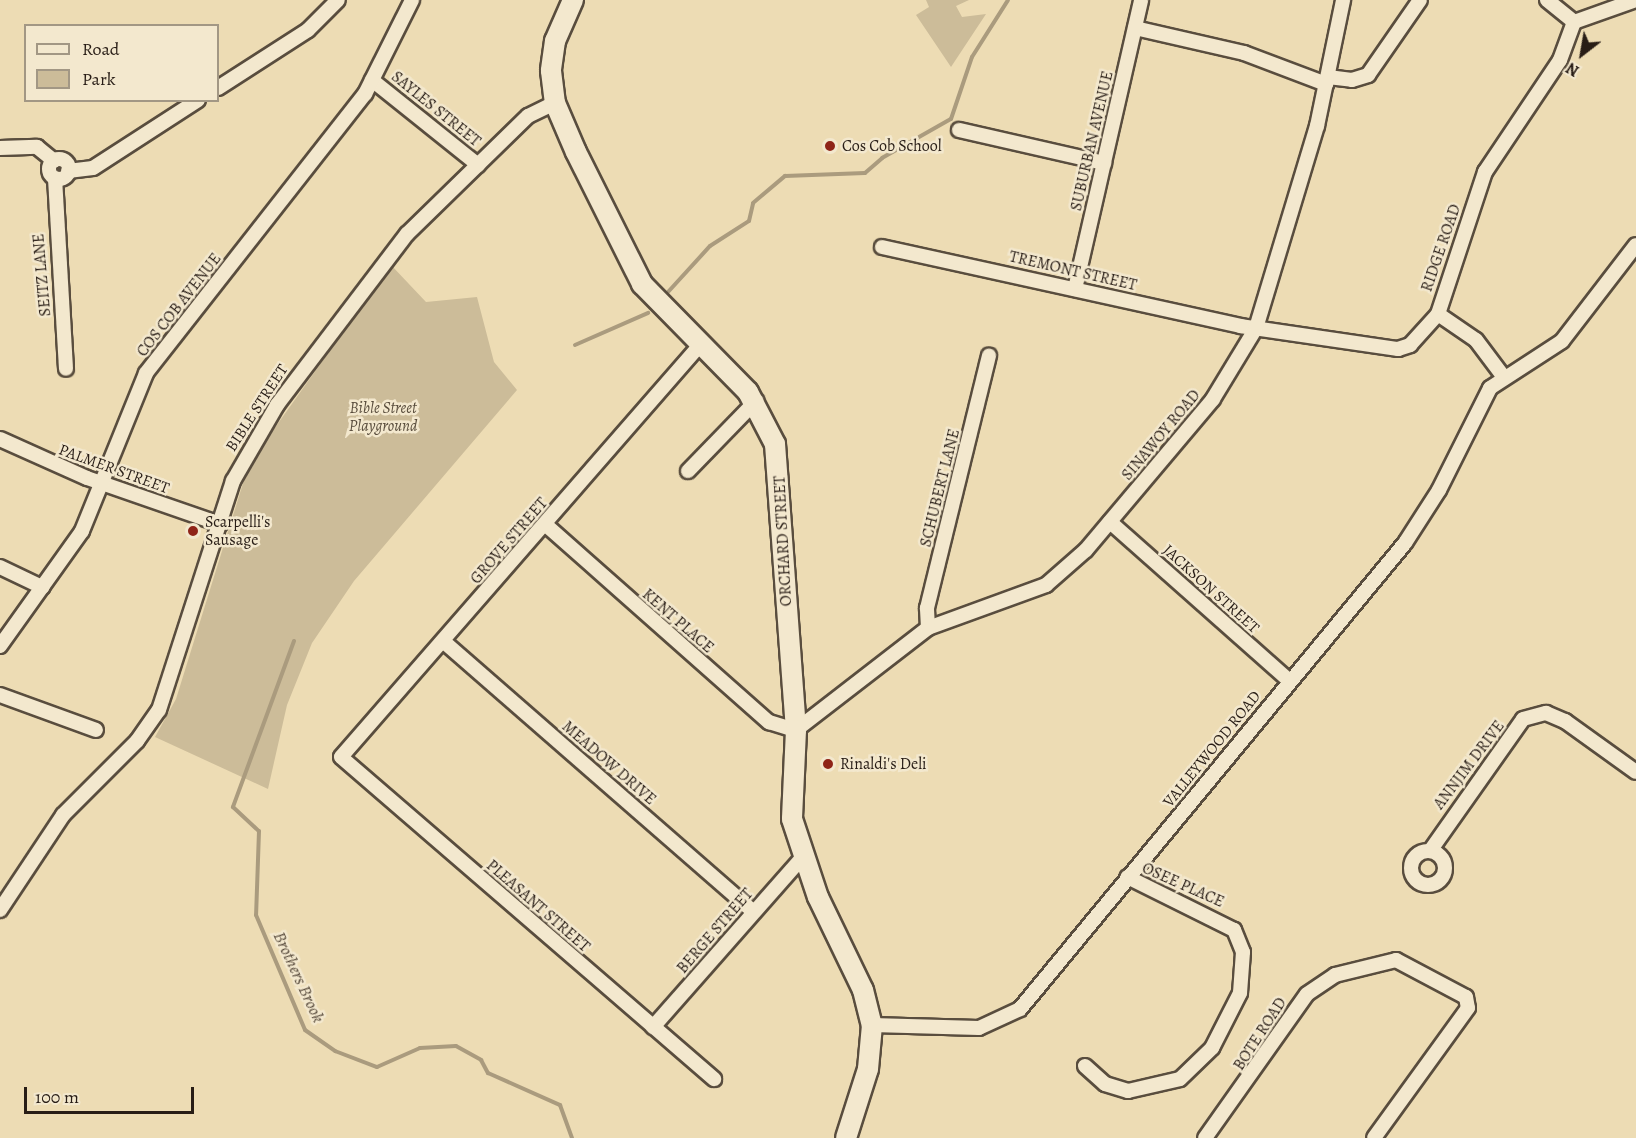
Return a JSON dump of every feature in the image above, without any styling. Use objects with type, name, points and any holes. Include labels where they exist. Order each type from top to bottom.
[{"type":"street","points":[[219,87],[308,30],[338,0]]},
{"type":"street","name":"COS COB AVENUE","points":[[0,646],[82,531],[146,373],[372,80],[412,0]]},
{"type":"street","name":"ORCHARD STREET","points":[[573,0],[552,54],[555,103],[637,275],[700,345],[756,401],[778,460],[796,730],[790,805],[803,857],[863,990],[872,1024],[870,1060],[846,1138]]},
{"type":"street","name":"SUBURBAN AVENUE","points":[[1075,289],[1141,0]]},
{"type":"street","name":"SINAWOY ROAD","points":[[796,730],[928,628],[1038,590],[1078,559],[1224,384],[1256,328],[1327,81],[1343,0]]},
{"type":"street","points":[[1135,28],[1244,53],[1327,81],[1352,80],[1368,75],[1420,0]]},
{"type":"street","points":[[1547,0],[1574,22],[1636,0]]},
{"type":"street","name":"RIDGE ROAD","points":[[1256,328],[1389,350],[1410,345],[1438,314],[1485,172],[1560,60],[1574,22]]},
{"type":"street","name":"SAYLES STREET","points":[[372,80],[478,165]]},
{"type":"street","points":[[55,178],[68,171],[93,168],[195,102]]},
{"type":"street","name":"BIBLE STREET","points":[[0,910],[63,815],[137,741],[159,710],[220,524],[247,451],[304,366],[393,251],[528,116],[555,103]]},
{"type":"street","points":[[959,129],[1104,163]]},
{"type":"street","points":[[0,148],[37,147],[54,161],[65,161],[68,171]]},
{"type":"street","name":"SEITZ LANE","points":[[54,161],[49,168],[55,178],[66,369]]},
{"type":"street","name":"VALLEYWOOD ROAD","points":[[872,1024],[979,1028],[1011,1017],[1424,516],[1475,413],[1503,376],[1562,341],[1636,245]]},
{"type":"street","name":"TREMONT STREET","points":[[882,247],[1256,328]]},
{"type":"street","points":[[1438,314],[1476,340],[1503,376]]},
{"type":"street","name":"GROVE STREET","points":[[341,758],[546,525],[700,345]]},
{"type":"street","name":"SCHUBERT LANE","points":[[928,628],[927,608],[989,356]]},
{"type":"street","points":[[688,471],[756,401]]},
{"type":"street","name":"PALMER STREET","points":[[0,438],[102,481],[220,524]]},
{"type":"street","name":"JACKSON STREET","points":[[1110,522],[1290,681]]},
{"type":"street","name":"KENT PLACE","points":[[546,525],[769,722],[796,730]]},
{"type":"street","points":[[0,567],[42,587]]},
{"type":"street","name":"MEADOW DRIVE","points":[[443,641],[753,911]]},
{"type":"street","points":[[0,695],[96,730]]},
{"type":"street","name":"ANNJIM DRIVE","points":[[1430,851],[1523,719],[1546,713],[1565,721],[1636,772]]},
{"type":"street","name":"PLEASANT STREET","points":[[341,758],[714,1078]]},
{"type":"street","name":"BERGE STREET","points":[[653,1028],[753,911],[803,857]]},
{"type":"street","name":"OSEE PLACE","points":[[1085,1066],[1105,1084],[1128,1091],[1180,1079],[1212,1048],[1240,993],[1243,952],[1234,930],[1127,877]]},
{"type":"street","name":"BOTE ROAD","points":[[1205,1138],[1307,994],[1335,975],[1396,960],[1466,998],[1468,1008],[1374,1138]]},
{"type":"green space","points":[[926,0],[969,0],[956,6],[962,17],[986,14],[951,67],[916,15],[929,7]]},
{"type":"green space","name":"Bible Street Playground","points":[[391,265],[426,302],[477,297],[494,362],[517,390],[354,581],[312,643],[287,705],[268,789],[155,737],[176,699],[249,464]]},
{"type":"waterway","name":"Brothers Brook","points":[[668,292],[710,246],[749,221],[753,203],[785,176],[865,173],[882,158],[951,119],[972,57],[1008,0]]},
{"type":"waterway","name":"Brothers Brook","points":[[575,345],[648,313]]},
{"type":"waterway","name":"Brothers Brook","points":[[294,641],[233,807],[259,831],[256,915],[305,1030],[335,1051],[377,1067],[420,1048],[456,1046],[481,1060],[488,1073],[560,1105],[572,1138]]},
{"type":"place","name":"Cos Cob School","points":[[830,146]]},
{"type":"place","name":"Scarpelli's Sausage","points":[[193,531]]},
{"type":"place","name":"Rinaldi's Deli","points":[[828,764]]}]
